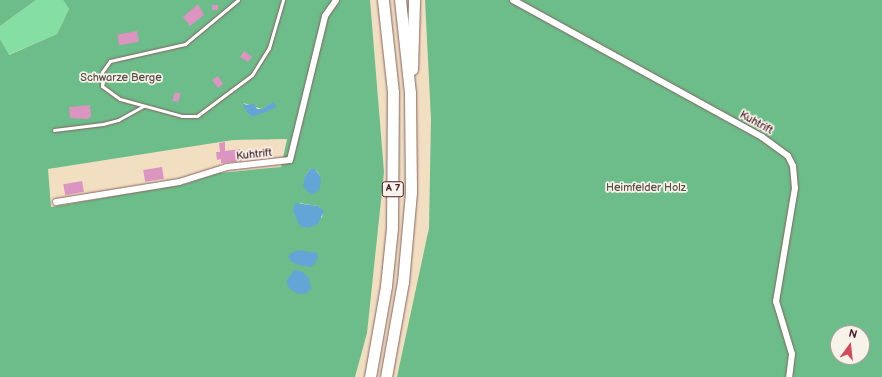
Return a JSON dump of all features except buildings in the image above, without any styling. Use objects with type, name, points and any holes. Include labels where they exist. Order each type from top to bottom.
[{"type":"highway","name":"A 7","points":[[370,377],[380,330],[392,228],[393,92],[383,0]]},
{"type":"highway","name":"A 7","points":[[386,377],[396,326],[408,232],[412,154],[410,93],[400,0]]},
{"type":"highway","points":[[410,93],[415,43],[414,0]]},
{"type":"street","name":"Kuhtrift","points":[[56,202],[179,182],[227,168],[290,160],[325,16],[336,0]]},
{"type":"street","name":"Kuhtrift","points":[[513,0],[762,137],[788,156],[795,176],[795,192],[779,272],[776,301],[792,354],[789,377]]},
{"type":"lane","points":[[238,0],[185,44],[166,50],[114,58],[105,65],[100,79],[106,91],[120,99],[144,106],[182,116],[197,116],[244,82],[269,48],[283,0]]},
{"type":"lane","points":[[54,130],[103,124],[118,120],[144,106]]},
{"type":"green space","points":[[0,0],[36,0],[0,26]]},
{"type":"green space","points":[[36,0],[63,0],[69,9],[57,34],[8,55],[0,39],[0,26]]},
{"type":"green space","name":"Schwarze Berge","points":[[63,0],[370,0],[384,172],[367,333],[355,377],[0,377],[0,39],[9,55],[57,34],[69,9]],"holes":[[[273,102],[252,117],[243,103],[262,109]],[[287,139],[281,167],[219,173],[185,184],[51,207],[48,169],[233,140]],[[311,168],[317,171],[320,176],[305,176]],[[299,203],[318,206],[323,211],[322,218]]]},
{"type":"green space","name":"Heimfelder Holz","points":[[425,0],[882,0],[882,377],[397,377],[429,228],[431,119]]},
{"type":"water","points":[[273,102],[276,105],[275,108],[252,117],[242,103],[247,105],[254,104],[257,109],[262,109]]},
{"type":"water","points":[[311,168],[315,169],[320,176],[321,182],[319,190],[311,195],[303,186],[305,176]]},
{"type":"water","points":[[295,203],[318,206],[324,211],[318,224],[308,228],[300,226],[293,211]]},
{"type":"water","points":[[299,250],[317,253],[318,258],[312,267],[299,265],[291,261],[288,257],[291,253]]},
{"type":"water","points":[[294,270],[303,272],[309,278],[311,289],[307,293],[298,294],[290,289],[286,282]]}]
